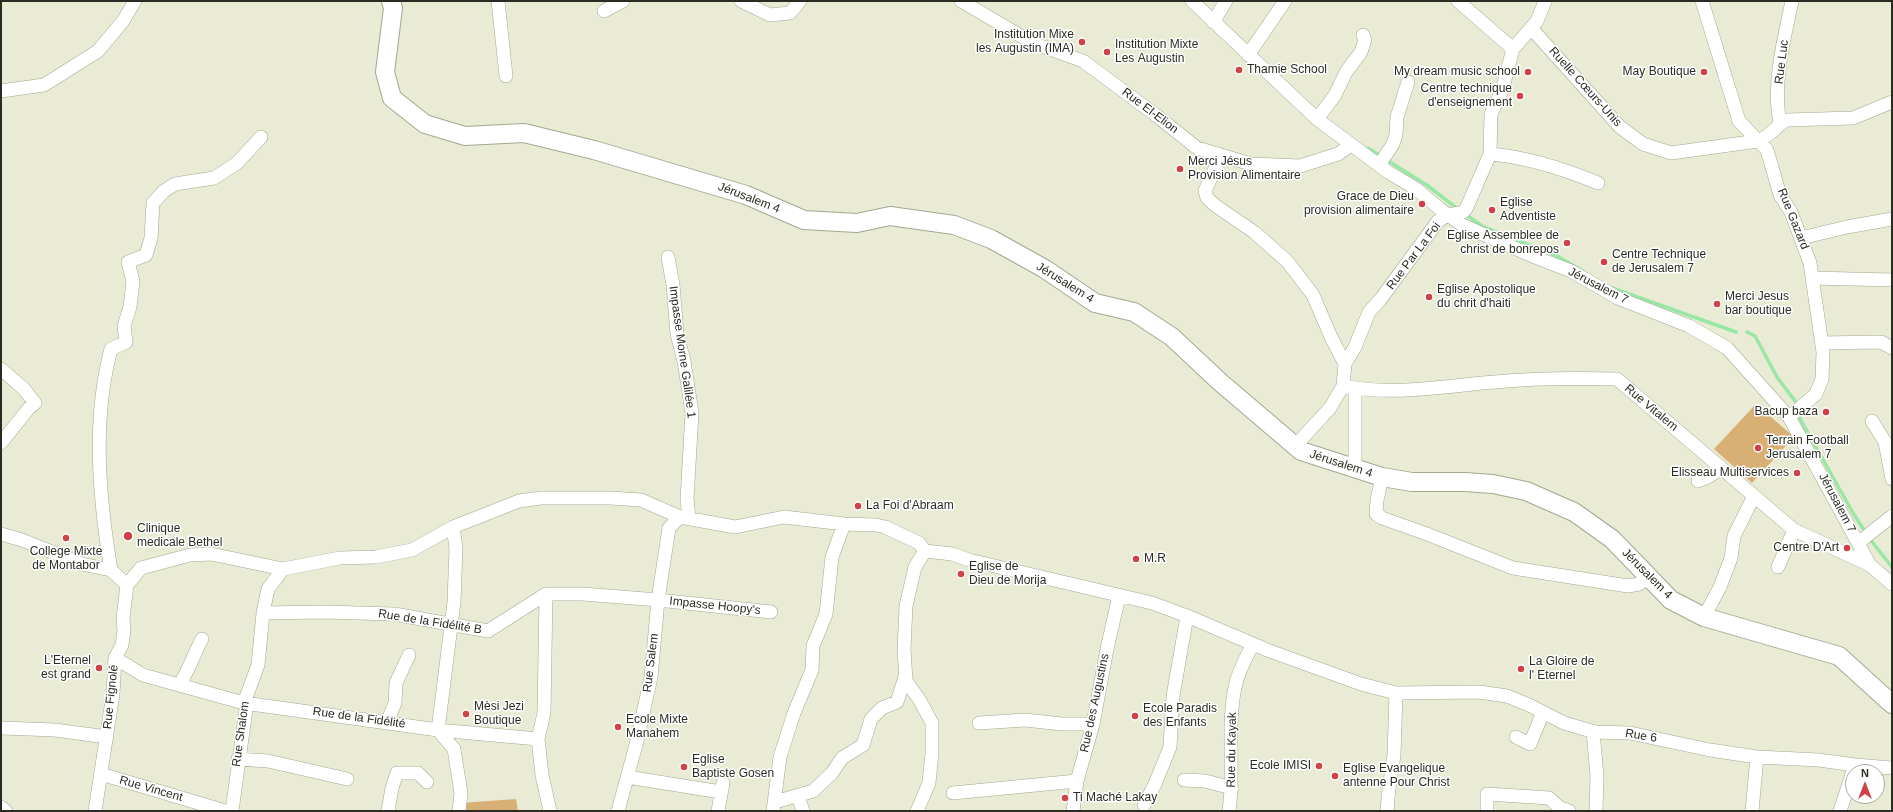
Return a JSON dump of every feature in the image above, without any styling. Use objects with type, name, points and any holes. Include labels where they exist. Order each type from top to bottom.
[{"type":"street","points":[[1,92],[44,85],[98,51],[123,21],[135,1]]},
{"type":"street","name":"Jérusalem 4","points":[[390,1],[393,8],[385,72],[392,98],[425,124],[465,136],[524,133],[594,150],[746,195],[804,220],[857,223],[890,216],[954,225],[991,239],[1038,266],[1095,303],[1134,312],[1172,337],[1220,382],[1300,451],[1382,477],[1412,482],[1465,482],[1493,484],[1526,491],[1574,512],[1612,539],[1671,600],[1704,617],[1839,656],[1892,704]]},
{"type":"street","points":[[498,1],[506,76]]},
{"type":"street","points":[[604,11],[623,1]]},
{"type":"street","points":[[741,1],[770,15],[790,12],[800,1]]},
{"type":"street","name":"Rue El-Elion","points":[[961,1],[1032,43],[1084,62],[1157,116],[1197,148],[1251,164],[1300,166],[1338,154],[1351,145]]},
{"type":"street","name":"Jérusalem 7","points":[[1192,1],[1317,119],[1379,165],[1414,188],[1448,215],[1469,228],[1571,271],[1618,298],[1689,326],[1727,348],[1789,417],[1870,565],[1892,584]]},
{"type":"street","points":[[1213,22],[1226,1]]},
{"type":"street","points":[[1248,55],[1285,1]]},
{"type":"street","points":[[1458,1],[1513,49]]},
{"type":"street","name":"Rue Par La Foi","points":[[1295,446],[1349,387],[1345,364],[1355,347],[1369,312],[1380,300],[1438,221],[1448,215],[1463,212],[1466,209],[1490,154],[1491,114],[1502,91],[1513,49],[1537,21],[1545,1]]},
{"type":"street","name":"Rue Gazard","points":[[1702,1],[1739,121],[1767,150],[1780,195],[1791,212],[1810,263],[1823,352],[1822,379],[1816,394],[1789,417]]},
{"type":"street","name":"Rue Luc","points":[[1780,123],[1778,112],[1780,62],[1792,1]]},
{"type":"street","name":"Ruelle Cœurs-Unis","points":[[1531,28],[1620,127],[1643,144],[1671,153],[1758,141]]},
{"type":"street","points":[[1317,119],[1335,95],[1346,72],[1361,52],[1366,40],[1363,35]]},
{"type":"street","points":[[1379,165],[1390,149],[1396,135],[1397,117],[1408,82]]},
{"type":"street","points":[[1758,141],[1768,137],[1780,123],[1787,120],[1853,118],[1892,102]]},
{"type":"street","points":[[110,570],[99,470],[100,403],[105,371],[111,349],[126,342],[124,326],[130,307],[133,281],[128,262],[146,255],[152,238],[152,203],[164,191],[175,184],[214,178],[237,163],[261,137]]},
{"type":"street","points":[[1490,154],[1511,156],[1571,172],[1598,183]]},
{"type":"street","points":[[1221,155],[1205,191],[1207,198],[1216,206],[1254,232],[1287,261],[1314,295],[1331,337],[1345,364]]},
{"type":"street","points":[[1801,238],[1848,226],[1892,219]]},
{"type":"street","name":"Impasse Morne Galilée 1","points":[[668,258],[673,285],[677,334],[684,361],[692,413],[687,499],[684,518]]},
{"type":"street","points":[[1812,278],[1892,280]]},
{"type":"street","points":[[1822,343],[1881,342],[1892,348]]},
{"type":"street","points":[[1,369],[24,389],[35,403],[29,408],[1,443]]},
{"type":"street","name":"Rue Vitalem","points":[[1349,387],[1400,391],[1496,382],[1617,378],[1794,530],[1870,565]]},
{"type":"street","points":[[1349,387],[1355,468]]},
{"type":"street","points":[[1872,421],[1885,442],[1892,479]]},
{"type":"street","points":[[1698,481],[1712,474],[1720,466]]},
{"type":"street","points":[[1382,477],[1376,500],[1376,514],[1382,518],[1513,568],[1612,584],[1634,585],[1649,577]]},
{"type":"street","points":[[1704,617],[1720,587],[1731,558],[1734,536],[1754,496]]},
{"type":"street","points":[[1,534],[22,540],[82,564],[110,570],[127,584],[142,568],[190,555],[211,554],[283,569],[340,558],[376,557],[412,550],[453,527],[519,501],[541,498],[610,498],[641,500],[684,518],[710,524],[735,527],[784,518],[885,527],[919,543],[925,551],[915,567],[906,606],[904,649],[906,681],[919,699],[932,724],[932,753],[929,783],[916,811]]},
{"type":"street","points":[[1858,543],[1892,516]]},
{"type":"street","name":"Rue Salem","points":[[618,811],[651,677],[658,600],[669,528],[684,518]]},
{"type":"street","points":[[774,807],[780,757],[794,713],[812,670],[813,646],[826,614],[832,557],[844,524]]},
{"type":"street","points":[[453,527],[456,548],[452,625],[438,730],[454,749],[461,792],[459,811]]},
{"type":"street","points":[[1778,567],[1794,530]]},
{"type":"street","name":"Rue 6","points":[[925,551],[952,554],[976,562],[1152,603],[1253,644],[1361,684],[1396,693],[1479,692],[1507,696],[1564,723],[1593,732],[1630,733],[1710,750],[1757,757],[1819,760],[1847,764]]},
{"type":"street","name":"Rue Shalom","points":[[232,811],[246,709],[244,703],[258,665],[263,613],[268,589],[283,569]]},
{"type":"street","name":"Rue Fignolé","points":[[95,811],[116,674],[115,658],[122,645],[127,584]]},
{"type":"street","points":[[550,811],[542,775],[538,738],[544,713],[546,594],[582,594],[658,600]]},
{"type":"street","name":"Rue de la Fidélité B","points":[[263,613],[323,612],[394,614],[488,631],[546,594]]},
{"type":"street","name":"Rue des Augustins","points":[[1073,811],[1077,781],[1093,724],[1107,649],[1119,596]]},
{"type":"street","name":"Impasse Hoopy's","points":[[658,600],[771,612]]},
{"type":"street","points":[[1144,805],[1155,784],[1170,747],[1173,696],[1187,616]]},
{"type":"street","points":[[180,684],[202,639]]},
{"type":"street","name":"Rue du Kayak","points":[[1228,811],[1232,788],[1230,730],[1236,682],[1253,644]]},
{"type":"street","points":[[387,722],[395,703],[396,683],[410,655]]},
{"type":"street","name":"Rue de la Fidélité","points":[[115,658],[143,675],[180,684],[244,703],[438,730],[538,738]]},
{"type":"street","points":[[774,807],[813,791],[832,773],[842,758],[863,745],[871,719],[882,708],[897,702],[905,677]]},
{"type":"street","points":[[1387,811],[1394,755],[1396,693]]},
{"type":"street","points":[[1516,737],[1530,744],[1543,712]]},
{"type":"street","points":[[979,723],[1025,720],[1062,724],[1093,724]]},
{"type":"street","points":[[1,728],[55,730],[107,737]]},
{"type":"street","points":[[1593,732],[1597,776],[1596,811]]},
{"type":"street","points":[[1752,811],[1757,757]]},
{"type":"street","points":[[238,759],[268,761],[347,779]]},
{"type":"street","points":[[388,811],[392,788],[397,773],[418,773],[427,782]]},
{"type":"street","name":"Rue Vincent","points":[[101,774],[225,811]]},
{"type":"street","points":[[627,777],[722,787],[718,811]]},
{"type":"street","points":[[1184,780],[1205,781],[1232,788]]},
{"type":"street","points":[[953,793],[1077,781]]},
{"type":"street","points":[[1487,811],[1487,794],[1549,798],[1560,808],[1569,811]]},
{"type":"street","points":[[1840,811],[1845,795]]},
{"type":"street","points":[[798,796],[804,811]]},
{"type":"street","points":[[1,807],[6,811]]},
{"type":"shaded area","points":[[1756,404],[1794,437],[1752,483],[1714,449]]},
{"type":"shaded area","points":[[516,799],[518,811],[466,811],[461,803]]},
{"type":"waterway","points":[[1368,148],[1428,186],[1458,209]]},
{"type":"waterway","points":[[1465,214],[1482,226],[1557,256],[1583,271]]},
{"type":"waterway","points":[[1612,288],[1736,332]]},
{"type":"waterway","points":[[1747,332],[1755,336],[1777,377],[1798,405]]},
{"type":"waterway","points":[[1799,413],[1799,417],[1853,513],[1866,533]]},
{"type":"waterway","points":[[1869,538],[1892,567]]},
{"type":"place","name":"Institution Mixe les Augustin (IMA)","points":[[1082,42]]},
{"type":"place","name":"Institution Mixte Les Augustin","points":[[1107,52]]},
{"type":"place","name":"Thamie School","points":[[1239,70]]},
{"type":"place","name":"My dream music school","points":[[1528,72]]},
{"type":"place","name":"May Boutique","points":[[1704,72]]},
{"type":"place","name":"Centre technique d'enseignement","points":[[1520,96]]},
{"type":"place","name":"Merci Jésus Provision Alimentaire","points":[[1180,169]]},
{"type":"place","name":"Grace de Dieu provision alimentaire","points":[[1422,204]]},
{"type":"place","name":"Eglise Adventiste","points":[[1492,210]]},
{"type":"place","name":"Eglise Assemblee de christ de bonrepos","points":[[1567,243]]},
{"type":"place","name":"Centre Technique de Jerusalem 7","points":[[1604,262]]},
{"type":"place","name":"Eglise Apostolique du chrit d'haiti","points":[[1429,297]]},
{"type":"place","name":"Merci Jesus bar boutique","points":[[1717,304]]},
{"type":"place","name":"Bacup baza","points":[[1826,412]]},
{"type":"place","name":"Terrain Football Jerusalem 7","points":[[1758,448]]},
{"type":"place","name":"Elisseau Multiservices","points":[[1797,473]]},
{"type":"place","name":"La Foi d'Abraam","points":[[858,506]]},
{"type":"place","name":"Clinique medicale Bethel","points":[[128,536]]},
{"type":"place","name":"College Mixte de Montabor","points":[[66,538]]},
{"type":"place","name":"Centre D'Art","points":[[1847,548]]},
{"type":"place","name":"M.R","points":[[1136,559]]},
{"type":"place","name":"Eglise de Dieu de Morija","points":[[961,574]]},
{"type":"place","name":"L'Eternel est grand","points":[[99,668]]},
{"type":"place","name":"La Gloire de l' Eternel","points":[[1521,669]]},
{"type":"place","name":"Mèsi Jezi Boutique","points":[[466,714]]},
{"type":"place","name":"Ecole Paradis des Enfants","points":[[1135,716]]},
{"type":"place","name":"Ecole Mixte Manahem","points":[[618,727]]},
{"type":"place","name":"Ecole IMISI","points":[[1319,766]]},
{"type":"place","name":"Eglise Baptiste Gosen","points":[[684,767]]},
{"type":"place","name":"Eglise Evangelique antenne Pour Christ","points":[[1335,776]]},
{"type":"place","name":"Ti Maché Lakay","points":[[1065,798]]}]
